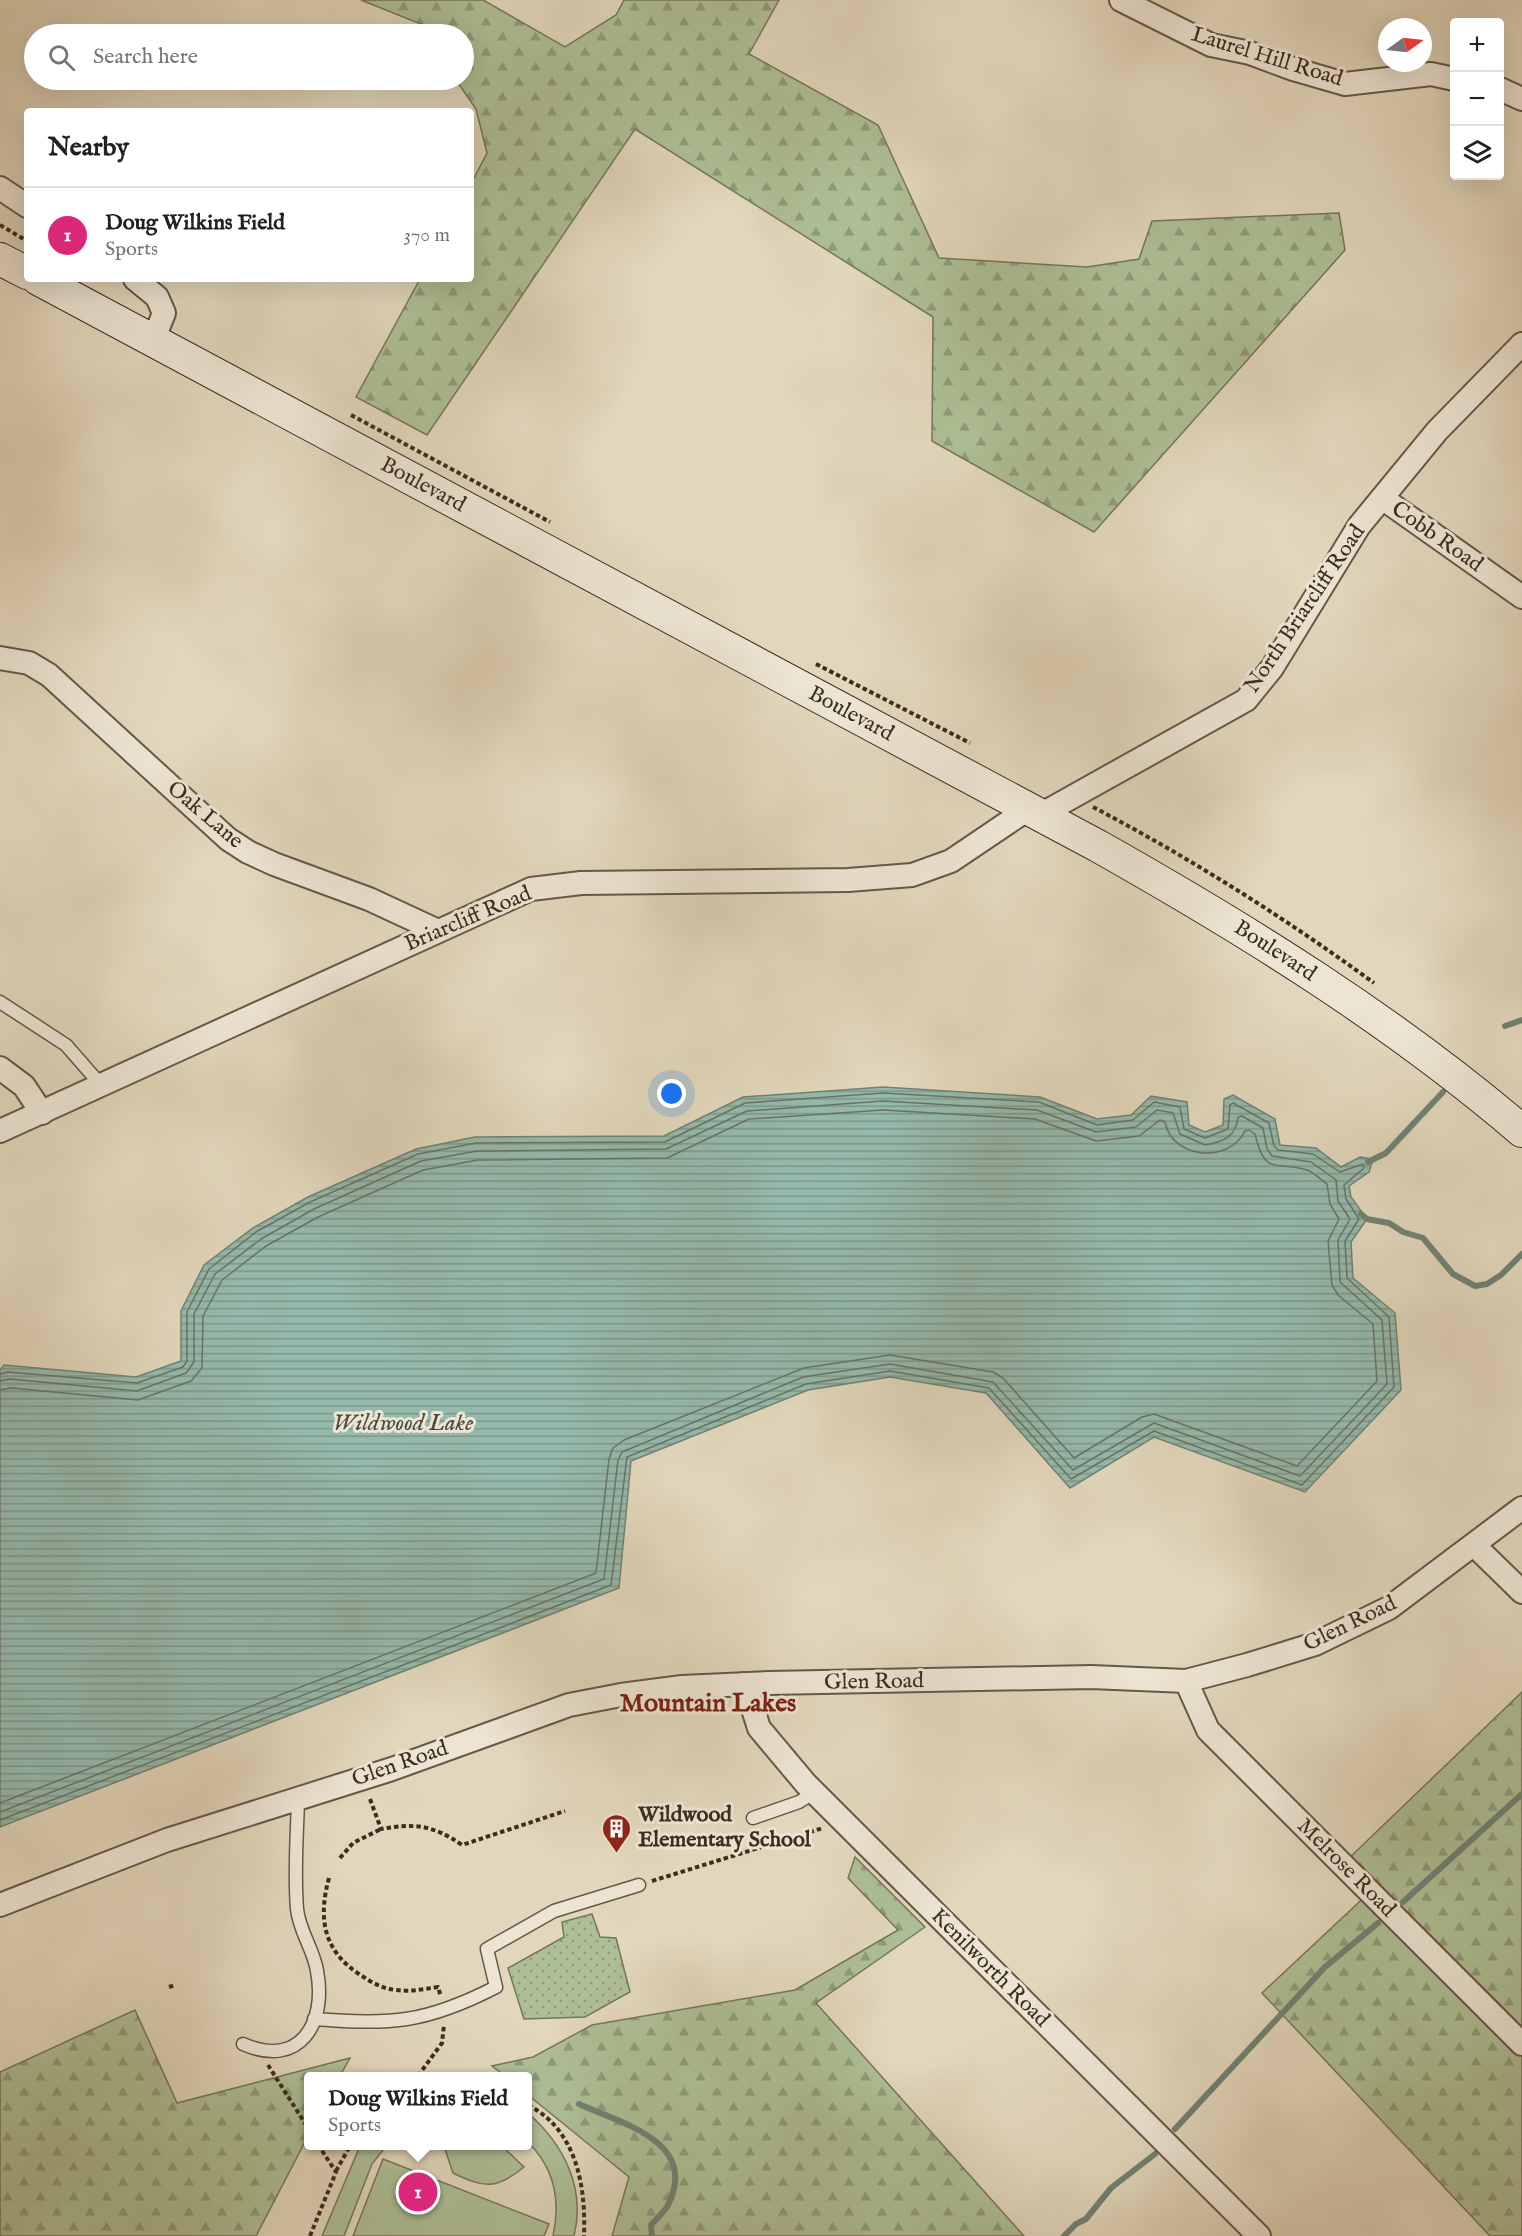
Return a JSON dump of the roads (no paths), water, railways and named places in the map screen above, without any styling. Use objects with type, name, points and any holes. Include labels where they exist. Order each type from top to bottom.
[{"type":"main road","points":[[0,259],[24,271]]},
{"type":"main road","name":"Boulevard","points":[[44,282],[1034,812],[1206,908],[1311,974],[1402,1037],[1522,1131]]},
{"type":"street","name":"Laurel Hill Road","points":[[1121,0],[1211,45],[1250,54],[1345,84],[1431,74],[1450,78]]},
{"type":"street","points":[[1504,91],[1522,99]]},
{"type":"street","points":[[0,188],[24,204]]},
{"type":"street","points":[[139,282],[157,297],[164,313],[153,341]]},
{"type":"street","name":"North Briarcliff Road","points":[[1034,812],[1246,700],[1272,668],[1359,526],[1437,431],[1522,344]]},
{"type":"street","name":"Cobb Road","points":[[1382,498],[1522,597]]},
{"type":"street","name":"Oak Lane","points":[[0,658],[29,663],[49,675],[228,839],[248,852],[369,899],[438,931]]},
{"type":"street","name":"Briarcliff Road","points":[[0,1131],[531,889],[560,883],[848,880],[912,875],[951,861],[1034,812]]},
{"type":"street","points":[[0,1068],[24,1086],[42,1113]]},
{"type":"street","name":"Glen Road","points":[[0,1905],[137,1850],[392,1769],[569,1705],[682,1687],[745,1684],[1091,1677],[1186,1681],[1304,1647],[1353,1627],[1408,1595],[1522,1508]]},
{"type":"street","points":[[1475,1546],[1522,1592]]},
{"type":"street","name":"Melrose Road","points":[[1186,1681],[1208,1730],[1522,2044]]},
{"type":"street","name":"Kenilworth Road","points":[[745,1684],[759,1728],[815,1792],[1259,2236]]},
{"type":"lane","points":[[0,1002],[66,1045],[101,1086]]},
{"type":"lane","points":[[753,1818],[799,1802],[815,1792]]},
{"type":"lane","points":[[243,2044],[260,2052],[280,2052],[301,2043],[314,2019],[321,1992],[317,1967],[297,1912],[298,1798]]},
{"type":"lane","points":[[314,2019],[377,2024],[413,2020],[446,2010],[496,1987],[487,1949],[554,1911],[639,1885]]},
{"type":"water","name":"Wildwood Lake","points":[[883,1087],[1040,1097],[1097,1119],[1131,1115],[1151,1096],[1187,1102],[1189,1125],[1205,1132],[1223,1125],[1224,1099],[1233,1095],[1275,1119],[1280,1145],[1316,1148],[1341,1167],[1360,1157],[1373,1159],[1369,1172],[1349,1186],[1351,1197],[1367,1219],[1351,1242],[1353,1278],[1395,1313],[1401,1390],[1305,1492],[1154,1437],[1070,1488],[986,1393],[890,1377],[808,1390],[631,1461],[619,1588],[0,1827],[0,1370],[4,1365],[136,1377],[181,1361],[181,1311],[204,1265],[253,1228],[308,1197],[416,1149],[475,1137],[664,1136],[743,1097]]},
{"type":"waterway","points":[[1505,1026],[1522,1020]]},
{"type":"waterway","points":[[1368,1162],[1386,1153],[1443,1092]]},
{"type":"waterway","points":[[1361,1214],[1367,1219],[1389,1223],[1403,1232],[1423,1238],[1453,1274],[1475,1286],[1487,1284],[1501,1275],[1522,1254]]},
{"type":"waterway","points":[[1403,1902],[1522,1794]]},
{"type":"waterway","points":[[1175,2129],[1325,1967],[1378,1923]]},
{"type":"waterway","points":[[579,2104],[633,2127],[650,2137],[664,2149],[673,2164],[675,2182],[669,2203],[664,2212],[651,2225],[652,2236]]},
{"type":"waterway","points":[[1064,2236],[1076,2224],[1086,2219],[1111,2188],[1155,2154]]},
{"type":"place","name":"Wildwood Elementary School","points":[[617,1854]]},
{"type":"place","name":"Doug Wilkins Field","points":[[418,2192]]},
{"type":"district","name":"Mountain Lakes","points":[[708,1703]]}]
